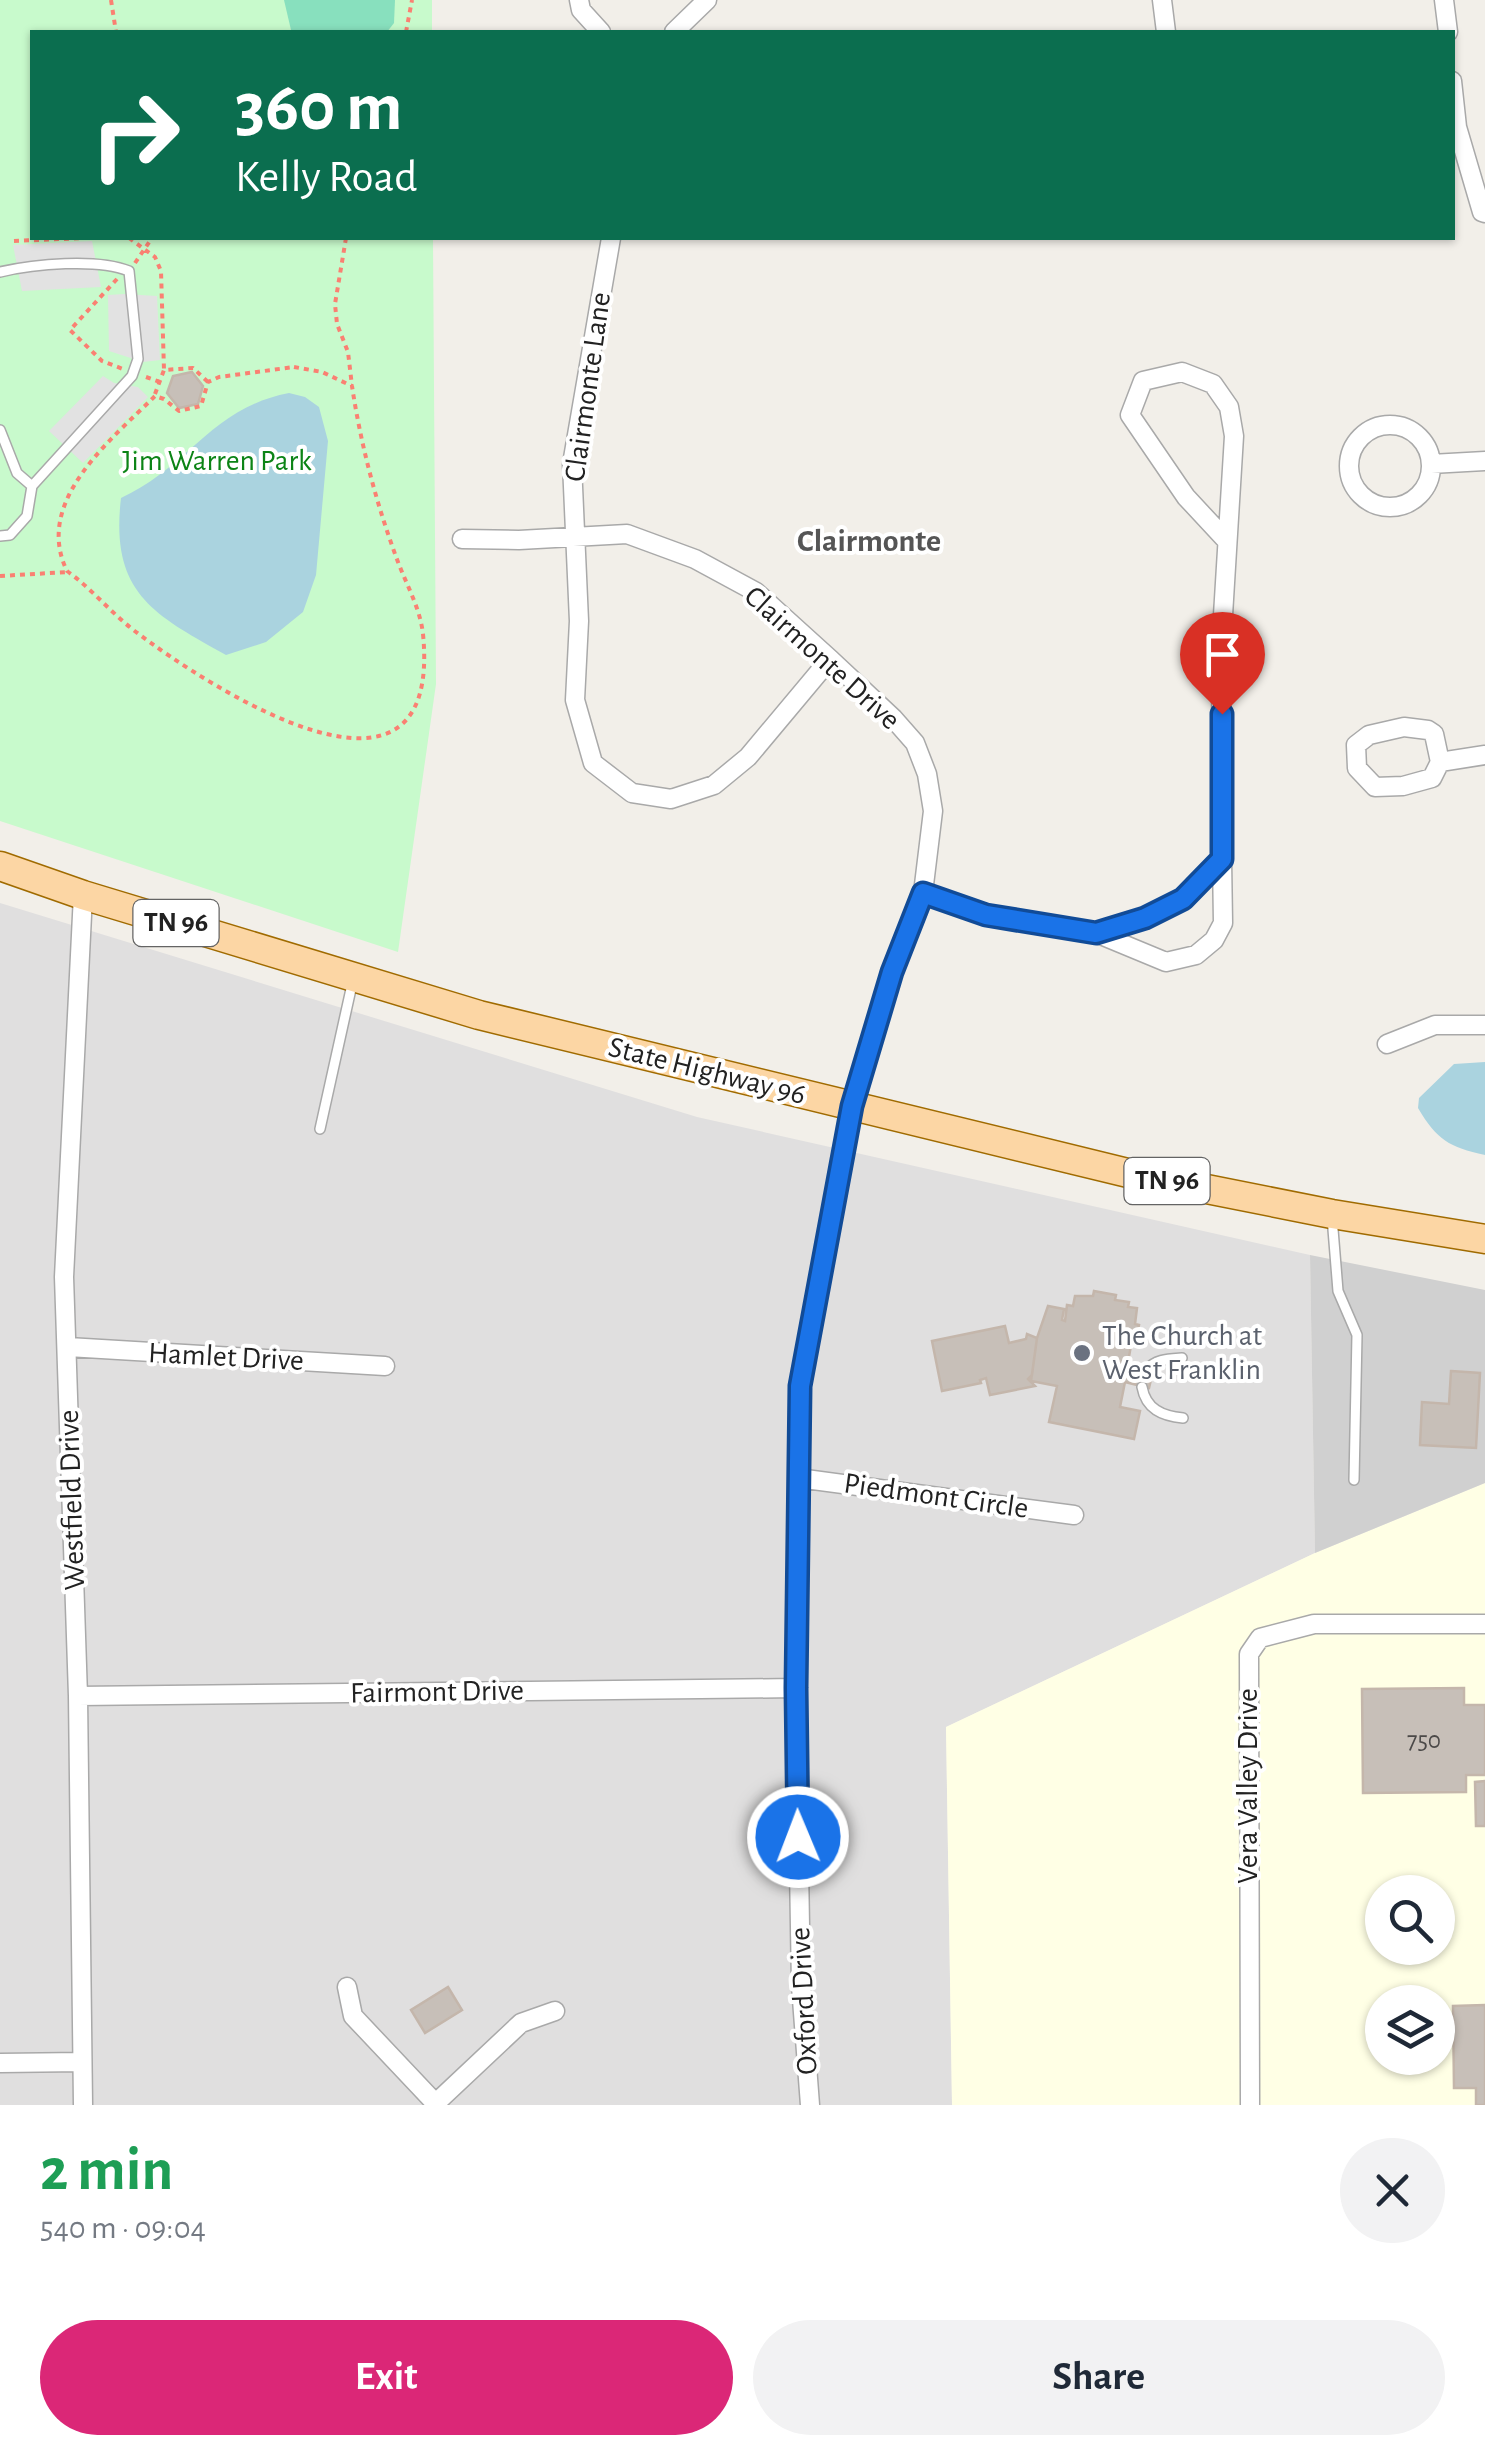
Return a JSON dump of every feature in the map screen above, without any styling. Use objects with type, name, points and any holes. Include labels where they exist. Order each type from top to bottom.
[{"type":"main road","name":"State Highway 96","points":[[0,866],[83,895],[479,1015],[1136,1176],[1485,1240]]},
{"type":"street","points":[[579,0],[581,10],[598,30]]},
{"type":"street","points":[[676,30],[706,0]]},
{"type":"street","points":[[1162,0],[1168,30]]},
{"type":"street","points":[[1444,0],[1448,30]]},
{"type":"street","points":[[1455,109],[1457,127],[1485,213]]},
{"type":"street","name":"Clairmonte Lane","points":[[611,240],[572,464],[579,620],[575,700],[593,762],[632,793],[670,799],[714,785],[748,757],[830,659]]},
{"type":"street","points":[[923,893],[986,915],[1096,933],[1166,962],[1196,955],[1214,940],[1224,923],[1220,648],[1234,436],[1229,407],[1212,384],[1182,372],[1143,381],[1130,415],[1186,497],[1227,540]]},
{"type":"street","points":[[1388,425],[1412,431],[1429,451],[1431,464],[1423,490],[1413,500],[1386,506],[1361,494],[1349,469],[1355,444],[1375,428],[1388,425]]},
{"type":"street","points":[[1431,464],[1485,461]]},
{"type":"street","name":"Clairmonte Drive","points":[[462,539],[627,534],[695,559],[756,592],[915,743],[927,774],[933,811],[923,893]]},
{"type":"street","points":[[1404,727],[1428,730],[1434,734],[1440,762],[1432,778],[1403,786],[1374,787],[1357,768],[1356,745],[1369,735],[1404,727]]},
{"type":"street","points":[[1440,762],[1485,755]]},
{"type":"street","points":[[1096,933],[1145,918],[1183,899],[1222,859]]},
{"type":"street","name":"Oxford Drive","points":[[810,2105],[801,1986],[796,1688],[800,1386],[852,1106],[892,972],[923,893]]},
{"type":"street","name":"Westfield Drive","points":[[83,895],[64,1277],[78,1696],[84,2105]]},
{"type":"street","points":[[1387,1044],[1435,1026],[1485,1025]]},
{"type":"street","name":"Hamlet Drive","points":[[68,1348],[385,1366]]},
{"type":"street","name":"Piedmont Circle","points":[[798,1478],[1074,1515]]},
{"type":"street","name":"Vera Valley Drive","points":[[1250,2105],[1249,1654],[1260,1638],[1314,1624],[1485,1624]]},
{"type":"street","name":"Fairmont Drive","points":[[78,1696],[796,1688]]},
{"type":"street","points":[[347,1987],[353,2016],[437,2104],[521,2022],[555,2011]]},
{"type":"street","points":[[0,2063],[82,2062]]},
{"type":"lane","points":[[0,272],[22,267],[113,264],[129,271],[138,359],[133,372],[32,486],[27,516],[10,536],[0,536]]},
{"type":"lane","points":[[0,430],[17,473],[32,486]]},
{"type":"lane","points":[[320,1129],[353,977]]},
{"type":"lane","points":[[1332,1214],[1338,1291],[1357,1335],[1354,1480]]},
{"type":"lane","points":[[1146,1370],[1165,1359],[1182,1358]]},
{"type":"lane","points":[[1142,1387],[1154,1410],[1183,1418]]},
{"type":"path","points":[[111,0],[116,30]]},
{"type":"path","points":[[406,30],[412,0]]},
{"type":"path","points":[[14,241],[38,240]]},
{"type":"path","points":[[133,240],[155,256],[161,271],[164,370],[155,396],[77,478],[60,523],[62,560],[68,572],[132,629],[192,672],[254,706],[333,736],[372,740],[391,734],[410,717],[422,689],[422,629],[358,426],[348,352],[335,304],[346,240]]},
{"type":"path","points":[[150,240],[129,271],[70,330],[102,361],[160,382]]},
{"type":"path","points":[[155,396],[179,411],[201,406],[208,382],[219,377],[294,366],[322,372],[352,386]]},
{"type":"path","points":[[164,370],[193,368],[208,382]]},
{"type":"path","points":[[0,576],[68,572]]},
{"type":"shaded area","points":[[92,241],[101,287],[22,291],[13,245]]},
{"type":"shaded area","points":[[108,295],[157,296],[160,360],[143,362],[109,351]]},
{"type":"shaded area","points":[[103,376],[114,383],[138,387],[148,397],[83,463],[49,431]]},
{"type":"shaded area","points":[[0,903],[697,1117],[1310,1255],[1315,1553],[946,1727],[952,2105],[0,2105]]},
{"type":"shaded area","points":[[1310,1255],[1485,1290],[1485,1483],[1315,1553]]},
{"type":"shaded area","points":[[1485,1483],[1485,2105],[952,2105],[946,1727],[1315,1553]]},
{"type":"green space","name":"Jim Warren Park","points":[[0,0],[432,0],[432,30],[30,30],[30,240],[433,240],[436,684],[398,952],[0,821]]},
{"type":"green space","points":[[284,0],[395,0],[394,23],[389,30],[291,30]]},
{"type":"water","points":[[289,393],[305,397],[319,407],[328,441],[316,575],[303,612],[266,642],[226,655],[157,612],[142,596],[122,556],[121,498],[165,471],[239,411]]},
{"type":"water","points":[[1485,1062],[1485,1155],[1445,1140],[1418,1108],[1419,1098],[1454,1064]]},
{"type":"building","points":[[192,372],[203,386],[198,404],[179,408],[167,393],[173,376]]},
{"type":"building","name":"The Church at West Franklin","points":[[1094,1291],[1116,1295],[1115,1300],[1137,1308],[1135,1324],[1139,1325],[1137,1334],[1133,1334],[1127,1368],[1153,1371],[1149,1388],[1125,1382],[1120,1407],[1140,1411],[1134,1439],[1049,1422],[1057,1386],[1031,1381],[1037,1338],[1048,1306],[1064,1309],[1065,1321],[1067,1305],[1073,1306],[1075,1296],[1093,1296]]},
{"type":"building","points":[[1005,1326],[1009,1343],[1026,1339],[1027,1334],[1037,1338],[1032,1375],[1028,1379],[1035,1386],[990,1395],[986,1378],[981,1383],[942,1391],[932,1341]]},
{"type":"building","points":[[1451,1371],[1480,1373],[1476,1448],[1420,1445],[1422,1402],[1449,1404]]},
{"type":"building","points":[[1464,1688],[1464,1705],[1485,1705],[1485,1775],[1466,1775],[1466,1792],[1363,1793],[1362,1689]]},
{"type":"building","points":[[1485,1781],[1485,1826],[1476,1826],[1475,1782]]},
{"type":"building","points":[[448,1987],[462,2010],[425,2033],[411,2010]]},
{"type":"building","points":[[1485,2005],[1485,2105],[1476,2105],[1476,2088],[1454,2088],[1455,2006]]},
{"type":"place","name":"The Church at West Franklin","points":[[1082,1353]]},
{"type":"district","name":"Clairmonte","points":[[869,541]]},
{"type":"route","points":[[798,1837],[800,1386],[852,1106],[892,972],[923,893],[986,915],[1096,933],[1145,918],[1183,899],[1222,859],[1222,714]]}]
